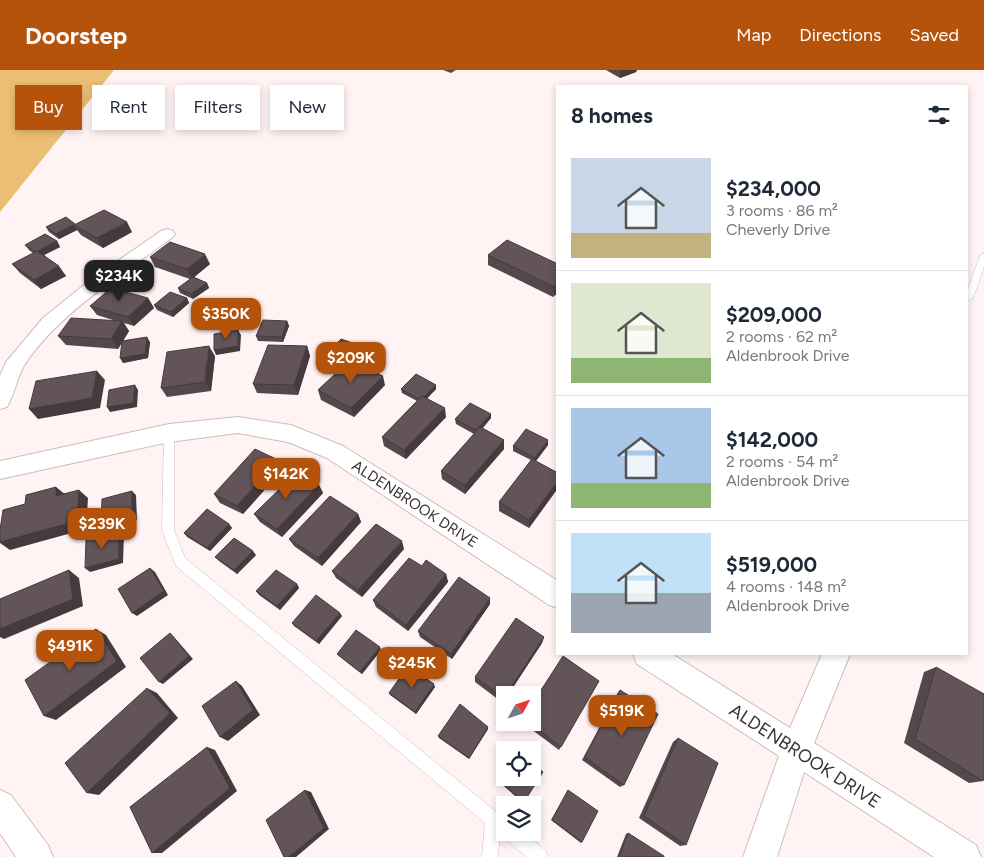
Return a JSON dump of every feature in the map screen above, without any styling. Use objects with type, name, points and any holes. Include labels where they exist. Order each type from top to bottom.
[{"type":"street","points":[[0,401],[16,362],[50,323],[96,284],[167,234]]},
{"type":"street","name":"ALDENBROOK DRIVE","points":[[0,470],[169,434],[238,425],[292,434],[335,452],[556,595]]},
{"type":"street","name":"ALDENBROOK DRIVE","points":[[649,655],[964,857]]},
{"type":"street","points":[[760,857],[796,751],[836,655]]},
{"type":"street","points":[[0,806],[36,857]]},
{"type":"lane","points":[[968,298],[984,256]]},
{"type":"lane","points":[[169,434],[168,530],[180,562],[496,822]]},
{"type":"lane","points":[[490,857],[496,835]]},
{"type":"lane","points":[[520,841],[540,857]]},
{"type":"shaded area","points":[[0,70],[114,70],[102,85],[92,85],[92,97],[82,110],[82,85],[15,85],[15,130],[66,130],[0,212]]},
{"type":"building","points":[[104,210],[127,222],[97,238],[74,225]]},
{"type":"building","points":[[66,217],[75,224],[56,234],[46,227]]},
{"type":"building","points":[[45,234],[57,241],[35,252],[25,245]]},
{"type":"building","points":[[507,240],[556,263],[556,286],[554,287],[488,255]]},
{"type":"building","points":[[170,242],[205,254],[187,269],[150,257]]},
{"type":"building","points":[[37,251],[59,266],[34,280],[12,264]]},
{"type":"building","points":[[193,277],[207,283],[191,294],[178,288]]},
{"type":"building","points":[[111,288],[148,298],[128,317],[90,306]]},
{"type":"building","points":[[170,292],[187,298],[171,312],[154,305]]},
{"type":"building","points":[[71,318],[122,321],[111,339],[58,336]]},
{"type":"building","points":[[263,320],[287,321],[282,337],[256,336]]},
{"type":"building","points":[[238,330],[238,346],[214,350],[214,334]]},
{"type":"building","points":[[147,337],[145,354],[120,358],[122,341]]},
{"type":"building","points":[[341,339],[361,346],[349,361],[328,353]]},
{"type":"building","points":[[268,345],[307,346],[294,385],[253,384]]},
{"type":"building","points":[[209,346],[205,382],[161,388],[167,352]]},
{"type":"building","points":[[350,360],[383,376],[351,408],[318,390]]},
{"type":"building","points":[[97,371],[92,398],[29,409],[36,381]]},
{"type":"building","points":[[416,374],[436,385],[424,397],[422,396],[419,399],[401,389]]},
{"type":"building","points":[[135,385],[133,403],[107,407],[109,390]]},
{"type":"building","points":[[422,396],[445,408],[404,450],[382,437]]},
{"type":"building","points":[[470,403],[491,414],[476,430],[455,419]]},
{"type":"building","points":[[480,427],[504,440],[465,485],[441,471]]},
{"type":"building","points":[[526,429],[548,440],[535,458],[513,446]]},
{"type":"building","points":[[255,449],[278,460],[237,506],[214,494]]},
{"type":"building","points":[[532,459],[556,472],[556,484],[529,520],[499,502]]},
{"type":"building","points":[[297,472],[319,485],[277,529],[254,514]]},
{"type":"building","points":[[56,487],[56,496],[79,490],[77,521],[0,542],[3,510],[25,504],[26,495]]},
{"type":"building","points":[[132,491],[132,516],[101,525],[102,499]]},
{"type":"building","points":[[330,496],[358,514],[318,558],[289,539]]},
{"type":"building","points":[[207,509],[229,524],[207,548],[184,533]]},
{"type":"building","points":[[376,524],[402,541],[358,590],[332,571]]},
{"type":"building","points":[[119,531],[119,559],[85,568],[86,540]]},
{"type":"building","points":[[234,538],[253,551],[234,570],[215,557]]},
{"type":"building","points":[[409,558],[422,566],[426,560],[446,574],[406,625],[373,600]]},
{"type":"building","points":[[150,568],[164,591],[132,613],[118,589]]},
{"type":"building","points":[[69,570],[73,599],[0,629],[0,599]]},
{"type":"building","points":[[276,570],[297,584],[277,606],[256,591]]},
{"type":"building","points":[[459,577],[490,598],[451,654],[418,631]]},
{"type":"building","points":[[316,595],[340,613],[316,641],[292,623]]},
{"type":"building","points":[[516,618],[544,637],[512,686],[496,686],[496,692],[475,677]]},
{"type":"building","points":[[96,629],[117,661],[44,716],[25,680]]},
{"type":"building","points":[[356,630],[380,647],[360,672],[337,654]]},
{"type":"building","points":[[170,633],[189,656],[159,682],[140,658]]},
{"type":"building","points":[[563,656],[599,681],[561,747],[541,731],[541,690]]},
{"type":"building","points":[[408,666],[434,684],[415,712],[389,693]]},
{"type":"building","points":[[936,667],[984,694],[983,781],[915,739]]},
{"type":"building","points":[[236,681],[253,710],[220,737],[202,706]]},
{"type":"building","points":[[147,688],[170,713],[87,793],[65,763]]},
{"type":"building","points":[[620,690],[658,714],[624,785],[585,757]]},
{"type":"building","points":[[460,704],[488,727],[469,758],[438,736]]},
{"type":"building","points":[[678,738],[718,763],[686,845],[644,816]]},
{"type":"building","points":[[207,747],[230,788],[152,853],[130,807]]},
{"type":"building","points":[[505,786],[534,786],[528,796],[517,796]]},
{"type":"building","points":[[305,790],[324,828],[289,857],[284,857],[266,820]]},
{"type":"building","points":[[568,790],[598,811],[582,842],[552,820]]},
{"type":"building","points":[[628,833],[664,856],[664,857],[619,857]]}]
